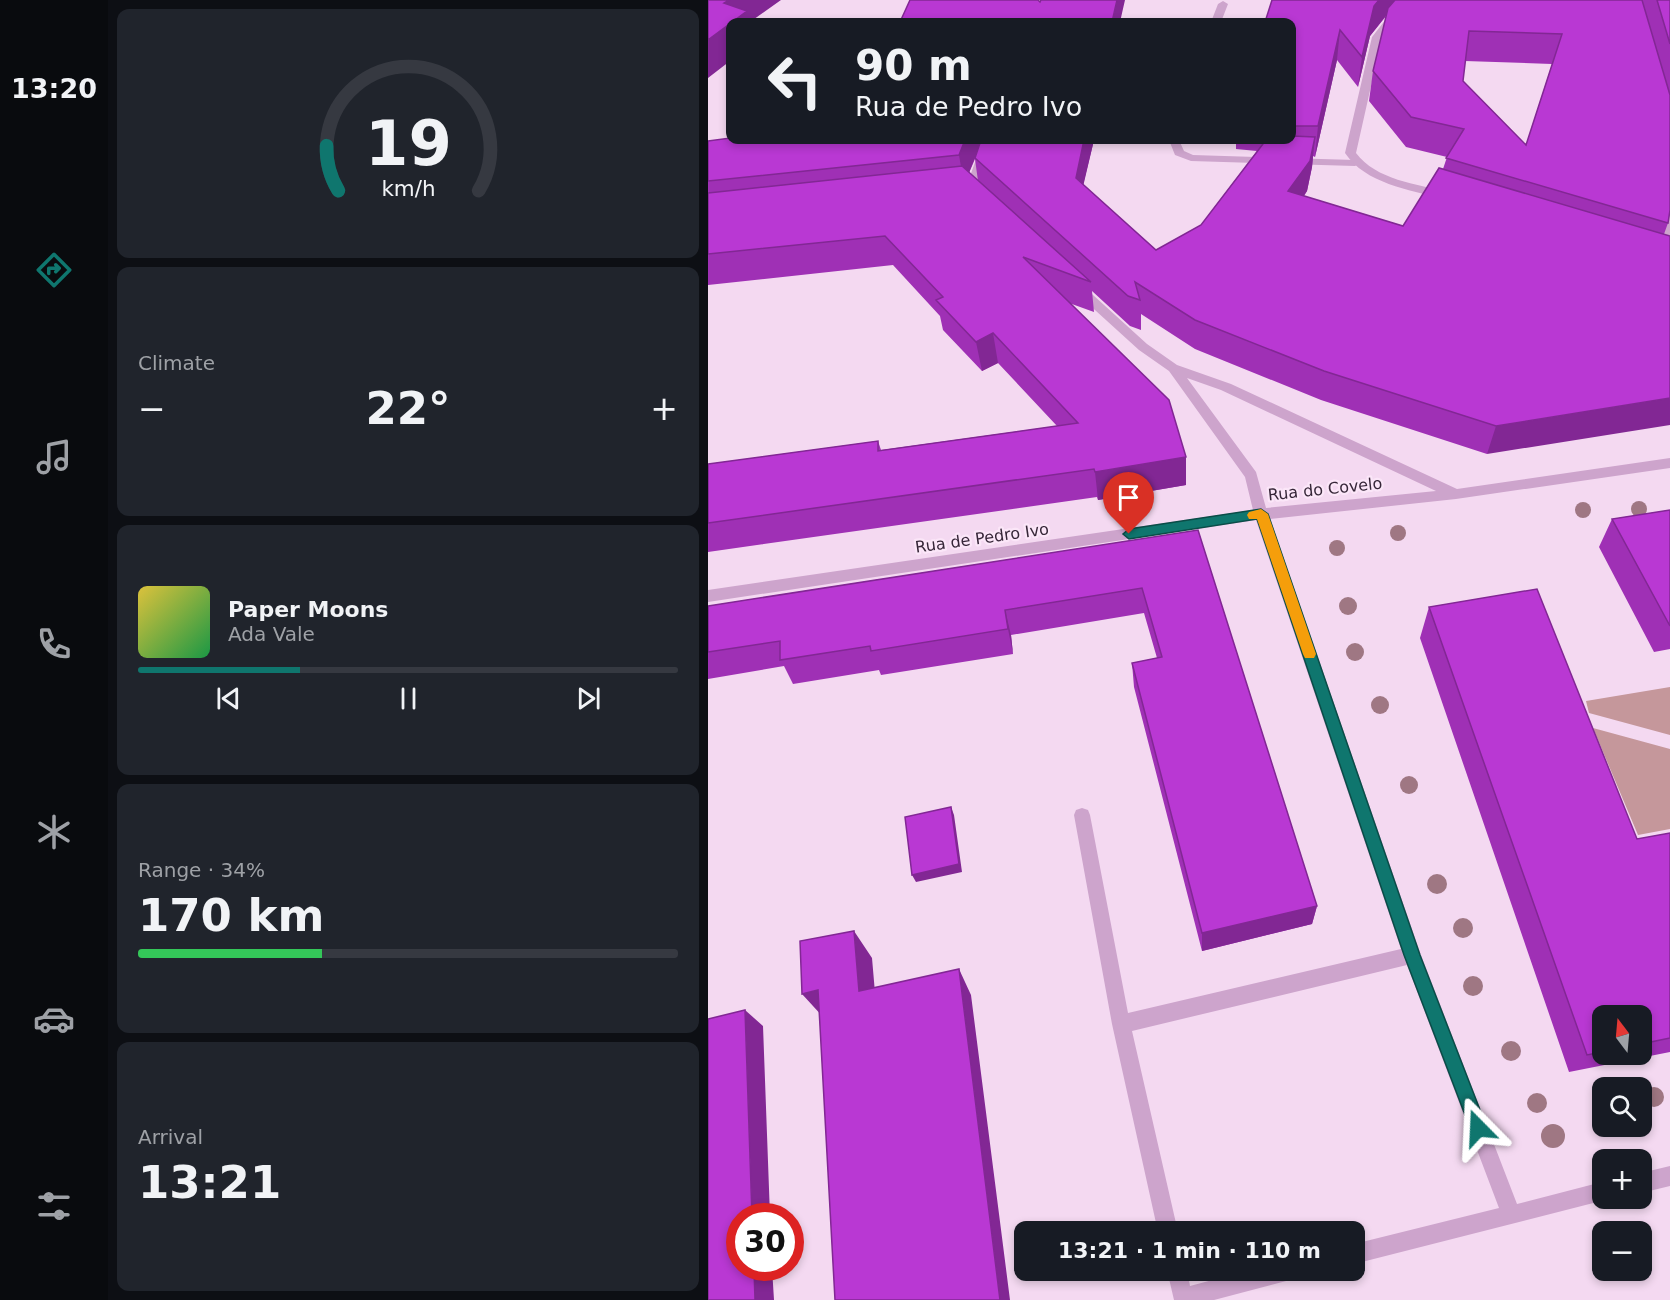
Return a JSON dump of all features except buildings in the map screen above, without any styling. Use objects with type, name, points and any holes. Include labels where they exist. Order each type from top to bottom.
[{"type":"street","points":[[1406,0],[1377,37],[1350,153],[1355,163],[1369,173],[1450,197]]},
{"type":"street","points":[[1218,18],[1223,4]]},
{"type":"street","points":[[970,193],[987,144]]},
{"type":"street","points":[[1176,144],[1179,153],[1191,158],[1355,163]]},
{"type":"street","points":[[1661,262],[1670,218]]},
{"type":"street","name":"Rua do Covelo","points":[[1065,276],[1143,347],[1173,368],[1226,387],[1456,494]]},
{"type":"street","name":"Rua do Covelo","points":[[1173,368],[1251,476],[1261,514],[1456,494],[1670,463]]},
{"type":"street","points":[[1261,514],[1412,955],[1511,1214]]},
{"type":"street","name":"Rua de Pedro Ivo","points":[[708,596],[1261,514]]},
{"type":"street","points":[[1082,815],[1121,1024],[1166,1221]]},
{"type":"street","points":[[1121,1024],[1412,955]]},
{"type":"street","points":[[1652,1180],[1670,1176]]},
{"type":"street","points":[[1365,1251],[1592,1194]]},
{"type":"street","points":[[1179,1281],[1183,1299],[1249,1281]]},
{"type":"shaded area","points":[[1670,687],[1670,735],[1589,713],[1586,701]]},
{"type":"shaded area","points":[[1593,728],[1670,749],[1670,829],[1638,835]]},
{"type":"slow traffic","points":[[1253,515],[1261,514],[1310,654]]},
{"type":"route","points":[[1129,534],[1261,514],[1412,955],[1478,1128]]}]
